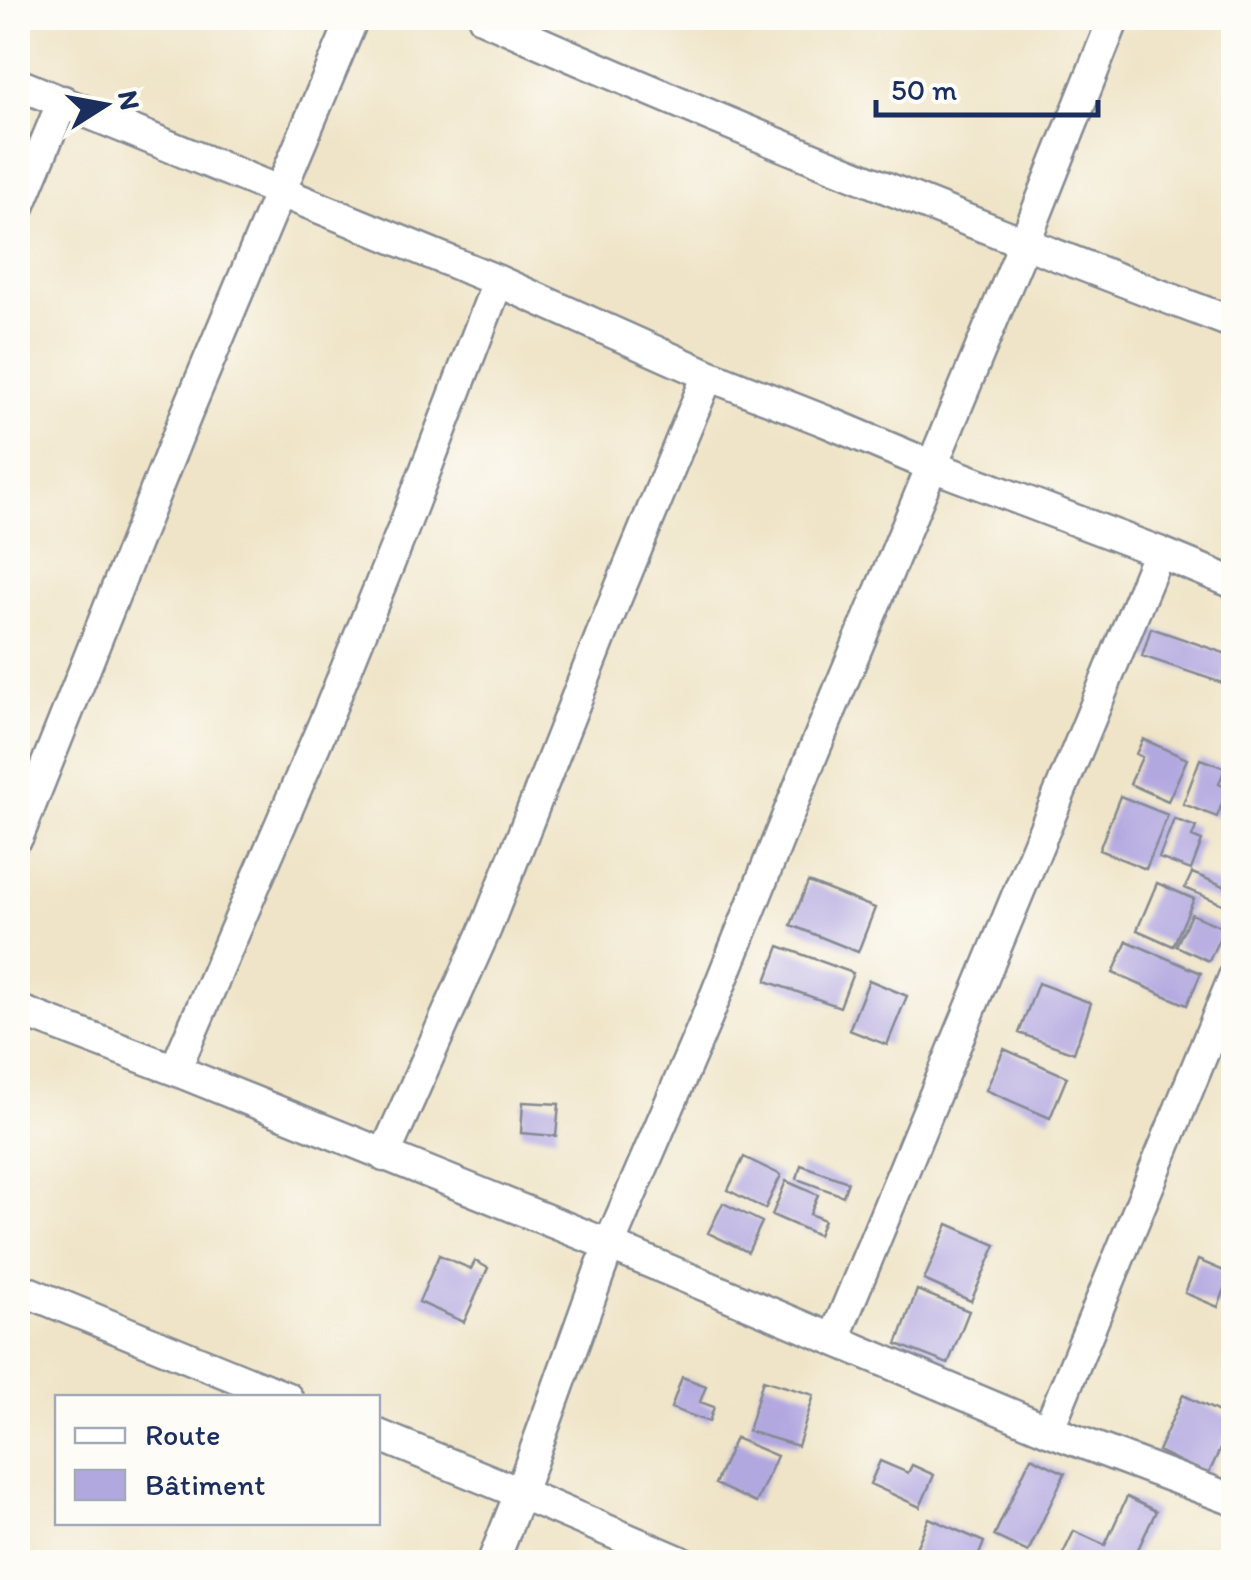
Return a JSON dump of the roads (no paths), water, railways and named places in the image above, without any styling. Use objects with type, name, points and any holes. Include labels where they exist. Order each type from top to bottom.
[{"type":"street","points":[[18,836],[186,415],[353,18]]},
{"type":"street","points":[[484,18],[1024,244],[1234,323]]},
{"type":"street","points":[[492,1562],[609,1245],[705,1022],[1114,18]]},
{"type":"street","points":[[18,84],[498,281],[708,376],[1234,583]]},
{"type":"street","points":[[18,209],[63,101]]},
{"type":"street","points":[[175,1070],[404,529],[498,281]]},
{"type":"street","points":[[384,1156],[486,928],[708,376]]},
{"type":"street","points":[[834,1339],[1159,552]]},
{"type":"street","points":[[1048,1430],[1234,977]]},
{"type":"street","points":[[18,1010],[609,1245],[1048,1430],[1234,1500]]},
{"type":"street","points":[[18,1288],[280,1395]]},
{"type":"street","points":[[380,1435],[681,1562]]}]
